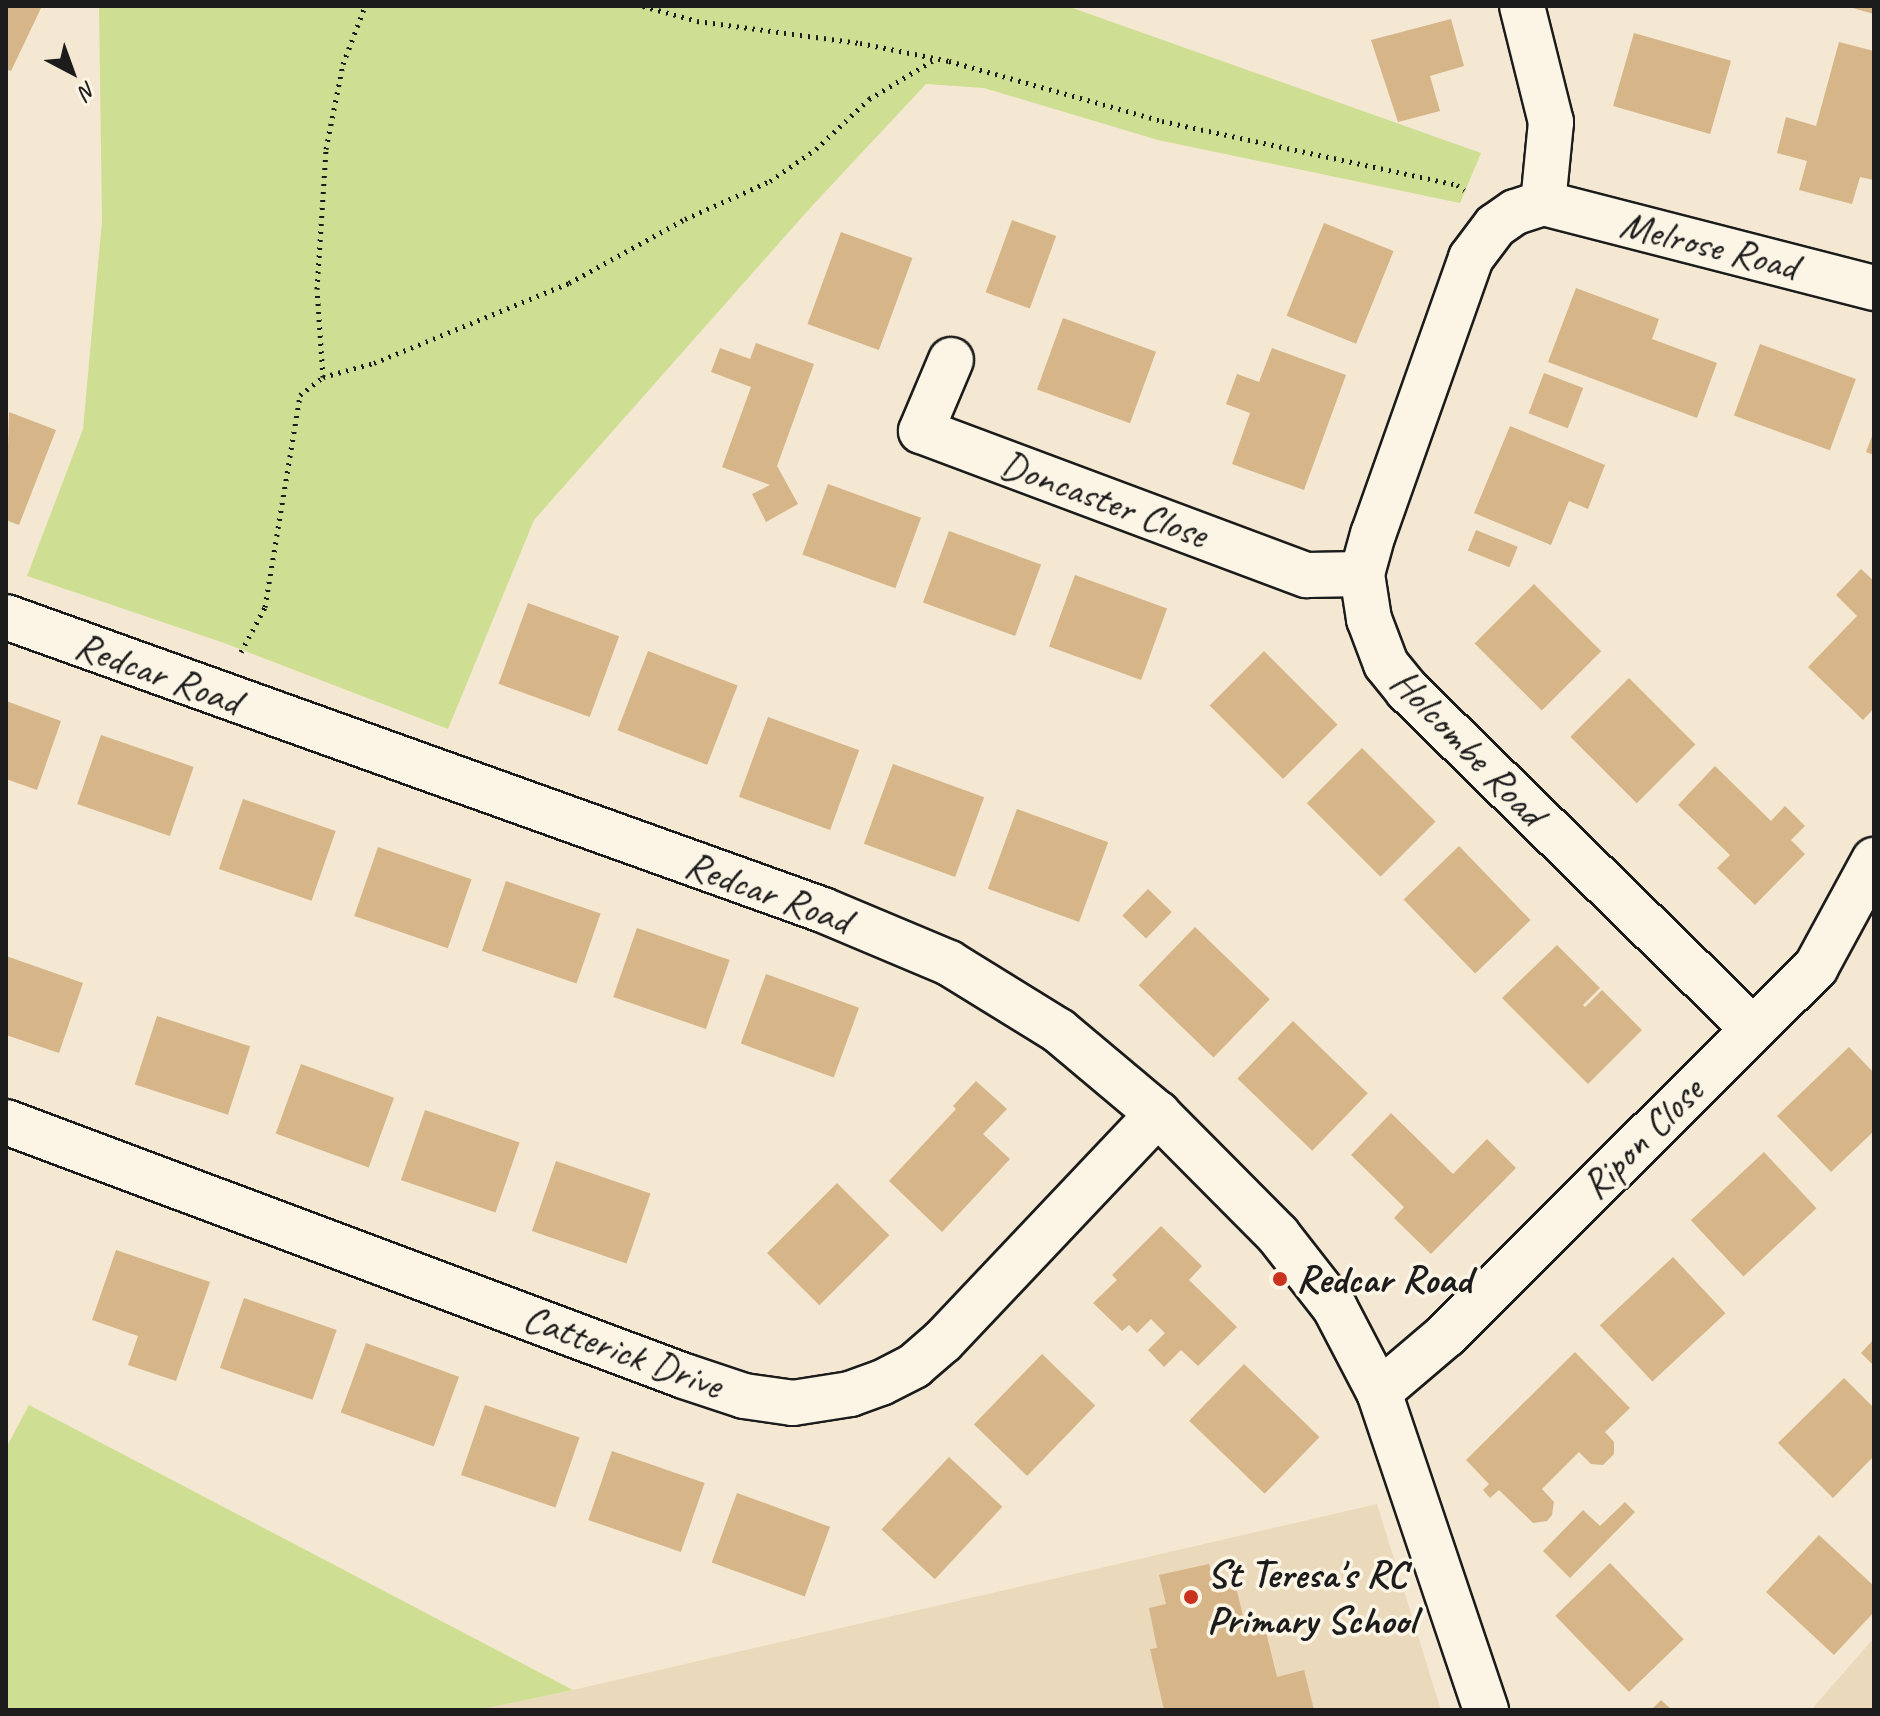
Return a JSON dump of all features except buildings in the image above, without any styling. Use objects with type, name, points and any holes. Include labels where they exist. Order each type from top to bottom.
[{"type":"street","points":[[1522,6],[1551,122],[1524,211]]},
{"type":"street","name":"Melrose Road","points":[[1524,211],[1874,288]]},
{"type":"street","name":"Holcombe Road","points":[[1524,211],[1471,258],[1373,534],[1362,574],[1369,619],[1386,664],[1407,690],[1752,1028]]},
{"type":"street","name":"Doncaster Close","points":[[951,360],[921,431],[1307,575],[1362,574]]},
{"type":"street","name":"Redcar Road","points":[[6,617],[218,696],[823,910],[949,963],[1059,1031],[1158,1114],[1278,1235],[1335,1308],[1379,1392],[1486,1710]]},
{"type":"street","name":"Ripon Close","points":[[1379,1392],[1446,1335],[1816,967],[1874,860]]},
{"type":"street","name":"Catterick Drive","points":[[6,1122],[684,1376],[744,1396],[793,1403],[850,1394],[914,1366],[943,1341],[1158,1114]]},
{"type":"path","points":[[323,377],[317,289],[326,149],[343,64],[365,6]]},
{"type":"path","points":[[643,6],[697,21],[860,43],[937,58],[1162,121],[1457,185],[1524,211]]},
{"type":"path","points":[[218,696],[265,607],[300,395],[323,377],[374,363],[569,283],[685,219],[770,181],[816,149],[869,99],[937,58]]},
{"type":"shaded area","name":"St Teresa's RC Primary School","points":[[1377,1504],[1441,1710],[478,1710],[573,1690]]},
{"type":"shaded area","points":[[1874,1638],[1874,1710],[1811,1710]]},
{"type":"green space","points":[[99,6],[1067,6],[1481,153],[1460,203],[1158,140],[984,88],[926,84],[811,207],[534,520],[448,729],[227,644],[27,576],[83,429],[102,221]]},
{"type":"green space","points":[[29,1405],[573,1690],[478,1710],[6,1710],[6,1448]]},
{"type":"place","name":"Redcar Road","points":[[1280,1279]]},
{"type":"place","name":"St Teresa's RC Primary School","points":[[1191,1597]]}]
